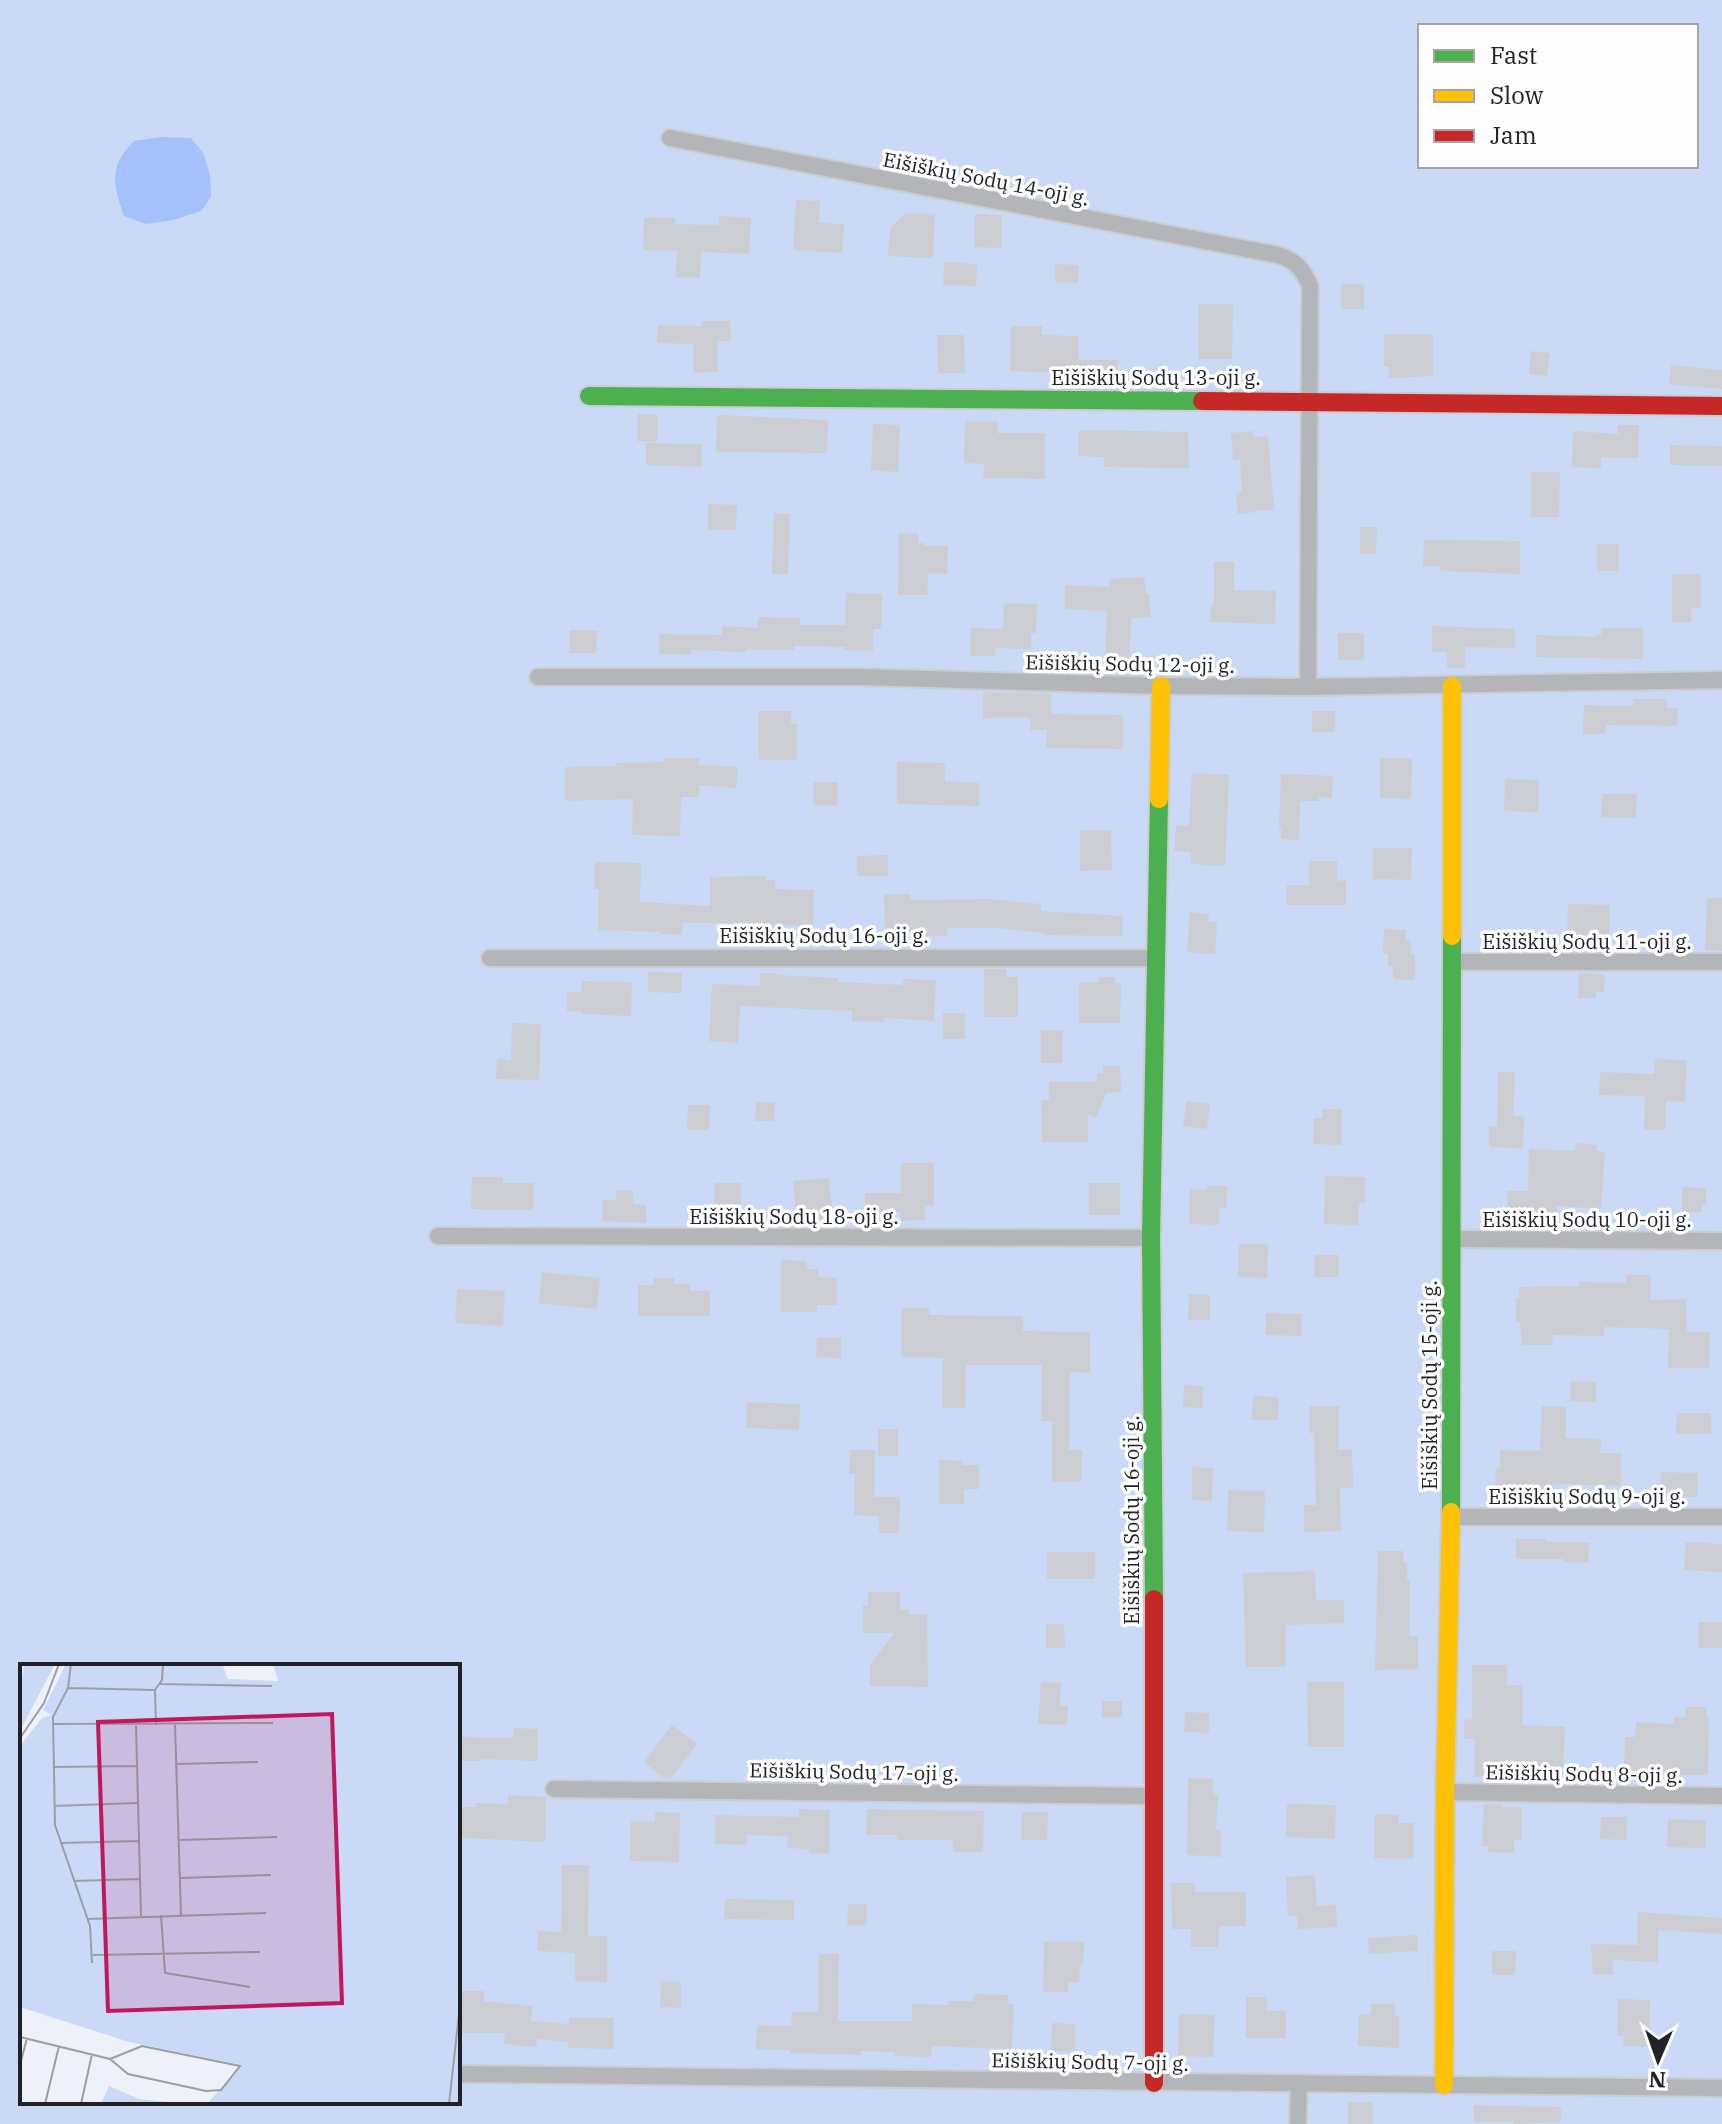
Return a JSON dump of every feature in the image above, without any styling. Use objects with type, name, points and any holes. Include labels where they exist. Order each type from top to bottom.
[{"type":"street","name":"Eišiškių Sodų 14-oji g.","points":[[670,138],[1143,228],[1294,260],[1310,286],[1311,401]]},
{"type":"street","name":"Eišiškių Sodų 13-oji g.","points":[[589,396],[1722,406]]},
{"type":"street","points":[[1308,687],[1311,401]]},
{"type":"street","name":"Eišiškių Sodų 12-oji g.","points":[[538,677],[863,677],[1308,687],[1722,680]]},
{"type":"street","name":"Eišiškių Sodų 16-oji g.","points":[[1154,2083],[1151,1238],[1161,686]]},
{"type":"street","name":"Eišiškių Sodų 15-oji g.","points":[[1444,2085],[1445,1792],[1451,1517],[1452,686]]},
{"type":"street","name":"Eišiškių Sodų 16-oji g.","points":[[490,958],[1157,958]]},
{"type":"street","name":"Eišiškių Sodų 11-oji g.","points":[[1453,962],[1722,962]]},
{"type":"street","name":"Eišiškių Sodų 18-oji g.","points":[[438,1236],[1151,1238]]},
{"type":"street","name":"Eišiškių Sodų 10-oji g.","points":[[1452,1239],[1722,1241]]},
{"type":"street","name":"Eišiškių Sodų 9-oji g.","points":[[1451,1517],[1722,1517]]},
{"type":"street","name":"Eišiškių Sodų 17-oji g.","points":[[554,1789],[1154,1796]]},
{"type":"street","name":"Eišiškių Sodų 8-oji g.","points":[[1445,1792],[1722,1796]]},
{"type":"street","name":"Eišiškių Sodų 7-oji g.","points":[[460,2074],[1722,2088]]},
{"type":"street","points":[[1298,2124],[1299,2084]]},
{"type":"shaded area","points":[[0,0],[1722,0],[1722,2124],[0,2124]]},
{"type":"water","points":[[161,137],[191,138],[204,154],[211,197],[201,211],[146,224],[124,216],[115,176],[120,159],[134,141]]},
{"type":"building","points":[[796,200],[820,201],[819,223],[844,224],[842,253],[793,250]]},
{"type":"building","points":[[906,213],[935,214],[933,258],[888,256],[890,228]]},
{"type":"building","points":[[975,214],[1002,215],[1001,248],[974,247]]},
{"type":"building","points":[[719,216],[751,218],[749,254],[701,252],[700,278],[676,277],[677,251],[643,250],[644,217],[675,218],[675,224],[719,225]]},
{"type":"building","points":[[944,262],[977,264],[976,286],[943,285]]},
{"type":"building","points":[[1055,264],[1079,265],[1078,283],[1055,282]]},
{"type":"building","points":[[1341,284],[1364,284],[1364,309],[1341,309]]},
{"type":"building","points":[[1199,304],[1233,304],[1232,359],[1198,359]]},
{"type":"building","points":[[702,321],[730,321],[731,341],[717,341],[718,372],[694,373],[693,344],[657,343],[658,325],[702,326]]},
{"type":"building","points":[[1011,326],[1042,326],[1042,335],[1078,336],[1079,360],[1118,360],[1118,379],[1054,379],[1054,372],[1010,371]]},
{"type":"building","points":[[1384,334],[1433,334],[1433,376],[1389,378],[1389,367],[1384,366]]},
{"type":"building","points":[[937,335],[964,335],[965,373],[938,373]]},
{"type":"building","points":[[1531,351],[1550,353],[1547,376],[1529,374]]},
{"type":"building","points":[[1671,365],[1722,370],[1722,389],[1669,384]]},
{"type":"building","points":[[638,414],[658,415],[657,442],[637,441]]},
{"type":"building","points":[[717,415],[828,420],[827,453],[716,452]]},
{"type":"building","points":[[965,421],[998,422],[997,433],[1045,433],[1045,479],[983,478],[984,464],[964,463]]},
{"type":"building","points":[[873,424],[900,425],[898,472],[871,470]]},
{"type":"building","points":[[1618,425],[1639,425],[1638,458],[1601,457],[1601,468],[1572,467],[1573,431],[1618,434]]},
{"type":"building","points":[[1079,430],[1188,432],[1189,468],[1104,467],[1104,457],[1078,456]]},
{"type":"building","points":[[1253,431],[1254,437],[1268,436],[1274,510],[1238,514],[1236,493],[1242,493],[1240,460],[1233,460],[1231,433]]},
{"type":"building","points":[[646,443],[702,444],[701,467],[646,465]]},
{"type":"building","points":[[1670,445],[1722,446],[1722,466],[1670,465]]},
{"type":"building","points":[[1531,472],[1560,472],[1559,517],[1531,517]]},
{"type":"building","points":[[708,504],[737,505],[736,530],[708,530]]},
{"type":"building","points":[[774,513],[790,514],[788,574],[772,574]]},
{"type":"building","points":[[1360,527],[1377,527],[1376,554],[1360,554]]},
{"type":"building","points":[[899,533],[918,534],[918,543],[924,543],[924,546],[948,546],[947,574],[928,573],[927,595],[898,595]]},
{"type":"building","points":[[1424,540],[1520,541],[1520,574],[1440,571],[1440,566],[1423,566]]},
{"type":"building","points":[[1597,544],[1618,544],[1619,571],[1597,571]]},
{"type":"building","points":[[1214,562],[1234,562],[1234,590],[1276,591],[1275,624],[1210,622],[1211,605],[1214,605]]},
{"type":"building","points":[[1672,574],[1701,574],[1701,608],[1691,608],[1691,622],[1672,622]]},
{"type":"building","points":[[1144,577],[1151,617],[1131,618],[1129,660],[1105,659],[1107,611],[1065,609],[1065,585],[1109,587],[1109,579]]},
{"type":"building","points":[[846,593],[882,594],[881,629],[873,629],[873,651],[794,646],[794,650],[691,650],[691,655],[659,654],[659,634],[722,635],[722,626],[757,628],[758,617],[800,618],[800,625],[845,625]]},
{"type":"building","points":[[1004,603],[1037,604],[1036,633],[1031,633],[1031,649],[995,648],[995,656],[970,656],[971,628],[1003,629]]},
{"type":"building","points":[[1432,626],[1515,629],[1515,648],[1465,647],[1465,668],[1447,668],[1447,652],[1432,652]]},
{"type":"building","points":[[1601,628],[1643,628],[1643,659],[1536,657],[1536,635],[1595,637],[1601,635]]},
{"type":"building","points":[[570,630],[597,631],[596,653],[569,653]]},
{"type":"building","points":[[1338,633],[1364,633],[1364,660],[1338,660]]},
{"type":"building","points":[[983,692],[1051,694],[1051,714],[1123,715],[1123,749],[1046,748],[1047,730],[1030,730],[1031,719],[1028,717],[983,718]]},
{"type":"building","points":[[1633,699],[1667,699],[1667,708],[1678,708],[1677,726],[1606,725],[1605,734],[1583,734],[1584,705],[1633,706]]},
{"type":"building","points":[[758,711],[791,711],[791,724],[797,724],[797,760],[759,760]]},
{"type":"building","points":[[1312,711],[1335,711],[1335,732],[1312,732]]},
{"type":"building","points":[[664,758],[699,758],[699,765],[738,767],[736,788],[699,785],[699,797],[681,797],[680,836],[632,835],[633,799],[565,801],[565,767],[664,762]]},
{"type":"building","points":[[1380,758],[1412,759],[1411,799],[1380,798]]},
{"type":"building","points":[[897,762],[945,763],[945,781],[979,783],[979,806],[897,804]]},
{"type":"building","points":[[1192,773],[1229,775],[1225,866],[1191,864],[1191,852],[1174,851],[1176,825],[1189,826]]},
{"type":"building","points":[[1281,774],[1333,776],[1332,798],[1300,801],[1299,840],[1281,839]]},
{"type":"building","points":[[1505,779],[1539,780],[1538,812],[1504,811]]},
{"type":"building","points":[[814,782],[838,782],[837,806],[813,805]]},
{"type":"building","points":[[1602,794],[1637,794],[1636,818],[1601,817]]},
{"type":"building","points":[[1080,830],[1111,830],[1112,870],[1080,871]]},
{"type":"building","points":[[1373,848],[1412,848],[1411,880],[1373,879]]},
{"type":"building","points":[[888,855],[888,876],[857,876],[857,856]]},
{"type":"building","points":[[1309,861],[1337,861],[1337,881],[1346,880],[1346,905],[1286,905],[1287,885],[1309,885]]},
{"type":"building","points":[[595,862],[641,863],[640,902],[710,906],[710,877],[766,876],[766,880],[775,880],[775,889],[814,890],[813,926],[683,923],[682,935],[598,930],[599,889],[594,889]]},
{"type":"building","points":[[910,894],[910,900],[987,899],[1041,904],[1041,911],[1123,916],[1122,936],[1043,935],[999,928],[947,928],[947,936],[917,936],[917,930],[885,931],[884,895]]},
{"type":"building","points":[[1707,898],[1722,898],[1722,951],[1705,950]]},
{"type":"building","points":[[1568,904],[1610,905],[1609,940],[1567,939]]},
{"type":"building","points":[[1190,912],[1209,914],[1208,922],[1217,922],[1215,954],[1187,952]]},
{"type":"building","points":[[1384,929],[1406,930],[1406,941],[1411,941],[1411,954],[1415,954],[1415,980],[1393,979],[1393,966],[1388,966],[1388,954],[1383,954]]},
{"type":"building","points":[[984,969],[1006,969],[1006,977],[1018,977],[1018,1017],[984,1017]]},
{"type":"building","points":[[648,972],[682,973],[681,993],[648,992]]},
{"type":"building","points":[[760,973],[838,978],[838,982],[903,985],[903,979],[936,980],[934,1021],[884,1018],[884,1022],[852,1021],[852,1011],[740,1006],[738,1043],[709,1041],[712,984],[760,986]]},
{"type":"building","points":[[1579,973],[1605,974],[1604,992],[1596,992],[1596,998],[1578,998]]},
{"type":"building","points":[[1098,977],[1115,977],[1115,983],[1121,983],[1120,1023],[1079,1023],[1079,982],[1098,982]]},
{"type":"building","points":[[582,981],[632,982],[631,1016],[567,1011],[567,992],[581,992]]},
{"type":"building","points":[[943,1013],[965,1013],[965,1039],[943,1039]]},
{"type":"building","points":[[512,1023],[541,1024],[539,1080],[496,1079],[497,1059],[511,1060]]},
{"type":"building","points":[[1041,1030],[1063,1030],[1062,1063],[1041,1063]]},
{"type":"building","points":[[1655,1059],[1687,1060],[1685,1102],[1666,1101],[1665,1130],[1644,1129],[1645,1096],[1599,1095],[1600,1072],[1654,1074]]},
{"type":"building","points":[[1103,1066],[1120,1066],[1121,1092],[1106,1093],[1096,1118],[1088,1115],[1088,1142],[1042,1142],[1041,1100],[1049,1100],[1049,1082],[1097,1082],[1097,1073],[1103,1073]]},
{"type":"building","points":[[1498,1072],[1515,1072],[1513,1116],[1524,1116],[1523,1148],[1489,1147],[1489,1126],[1497,1127]]},
{"type":"building","points":[[1187,1101],[1210,1104],[1207,1129],[1183,1126]]},
{"type":"building","points":[[756,1102],[775,1102],[774,1121],[755,1121]]},
{"type":"building","points":[[688,1105],[710,1105],[709,1130],[687,1129]]},
{"type":"building","points":[[1322,1109],[1342,1109],[1341,1145],[1313,1144],[1314,1118],[1322,1118]]},
{"type":"building","points":[[1576,1143],[1597,1145],[1597,1151],[1605,1152],[1601,1209],[1557,1206],[1557,1229],[1540,1229],[1540,1225],[1508,1225],[1507,1191],[1528,1191],[1529,1149],[1575,1151]]},
{"type":"building","points":[[901,1163],[934,1163],[934,1206],[925,1205],[925,1220],[901,1221],[901,1212],[865,1212],[865,1193],[901,1193]]},
{"type":"building","points":[[1325,1176],[1365,1177],[1365,1203],[1359,1203],[1358,1225],[1324,1224]]},
{"type":"building","points":[[472,1177],[503,1177],[503,1183],[534,1183],[533,1210],[471,1209]]},
{"type":"building","points":[[829,1178],[833,1220],[809,1223],[808,1215],[796,1216],[793,1181]]},
{"type":"building","points":[[715,1183],[741,1183],[741,1204],[714,1204]]},
{"type":"building","points":[[1089,1183],[1120,1183],[1120,1215],[1089,1215]]},
{"type":"building","points":[[1207,1186],[1227,1186],[1226,1208],[1219,1207],[1219,1225],[1189,1224],[1190,1189],[1207,1190]]},
{"type":"building","points":[[1682,1187],[1706,1188],[1706,1205],[1702,1204],[1701,1212],[1682,1212]]},
{"type":"building","points":[[616,1190],[633,1191],[633,1204],[646,1205],[646,1223],[602,1221],[603,1200],[616,1200]]},
{"type":"building","points":[[1239,1244],[1268,1244],[1267,1278],[1238,1277]]},
{"type":"building","points":[[1315,1255],[1339,1255],[1338,1277],[1314,1277]]},
{"type":"building","points":[[781,1260],[807,1261],[807,1269],[818,1269],[818,1277],[837,1278],[837,1305],[817,1305],[817,1312],[781,1312]]},
{"type":"building","points":[[542,1272],[600,1278],[597,1309],[539,1303]]},
{"type":"building","points":[[1626,1275],[1651,1275],[1650,1300],[1686,1299],[1687,1332],[1710,1332],[1709,1368],[1668,1368],[1669,1329],[1604,1327],[1604,1336],[1552,1335],[1553,1345],[1522,1345],[1520,1322],[1516,1322],[1519,1287],[1579,1286],[1579,1282],[1626,1283]]},
{"type":"building","points":[[654,1278],[674,1278],[674,1284],[690,1284],[690,1291],[710,1291],[710,1316],[638,1316],[638,1285],[654,1285]]},
{"type":"building","points":[[457,1289],[505,1291],[503,1326],[455,1323]]},
{"type":"building","points":[[1189,1294],[1210,1295],[1210,1320],[1188,1320]]},
{"type":"building","points":[[902,1308],[929,1308],[929,1315],[1023,1316],[1023,1331],[1090,1332],[1090,1373],[1070,1372],[1069,1450],[1082,1450],[1081,1482],[1052,1482],[1052,1421],[1041,1421],[1042,1365],[966,1365],[965,1408],[942,1408],[943,1358],[901,1357]]},
{"type":"building","points":[[1266,1313],[1302,1314],[1301,1336],[1266,1335]]},
{"type":"building","points":[[817,1338],[841,1338],[841,1358],[816,1357]]},
{"type":"building","points":[[1571,1381],[1596,1382],[1596,1402],[1570,1401]]},
{"type":"building","points":[[1184,1385],[1203,1386],[1202,1408],[1183,1407]]},
{"type":"building","points":[[1253,1396],[1279,1397],[1278,1420],[1252,1420]]},
{"type":"building","points":[[747,1402],[800,1404],[799,1430],[746,1428]]},
{"type":"building","points":[[1310,1406],[1339,1406],[1338,1450],[1352,1449],[1353,1488],[1340,1488],[1341,1531],[1304,1532],[1304,1505],[1316,1505],[1314,1433],[1309,1433]]},
{"type":"building","points":[[1542,1406],[1566,1407],[1566,1438],[1601,1439],[1600,1453],[1621,1453],[1621,1486],[1553,1484],[1553,1493],[1495,1492],[1500,1450],[1540,1451]]},
{"type":"building","points":[[1677,1413],[1711,1413],[1711,1434],[1676,1433]]},
{"type":"building","points":[[878,1429],[898,1429],[898,1456],[878,1456]]},
{"type":"building","points":[[850,1450],[875,1450],[874,1497],[900,1497],[899,1533],[879,1533],[879,1516],[854,1515],[855,1474],[849,1474]]},
{"type":"building","points":[[939,1460],[979,1465],[979,1489],[964,1489],[964,1504],[939,1504]]},
{"type":"building","points":[[1192,1467],[1213,1468],[1212,1501],[1192,1500]]},
{"type":"building","points":[[1661,1472],[1698,1473],[1697,1497],[1661,1497]]},
{"type":"building","points":[[1228,1490],[1265,1491],[1264,1532],[1227,1531]]},
{"type":"building","points":[[1516,1539],[1589,1543],[1588,1563],[1563,1562],[1564,1559],[1516,1559]]},
{"type":"building","points":[[1686,1542],[1722,1544],[1722,1572],[1684,1570]]},
{"type":"building","points":[[1378,1551],[1404,1551],[1403,1562],[1407,1562],[1407,1579],[1410,1580],[1409,1636],[1418,1636],[1418,1669],[1375,1670]]},
{"type":"building","points":[[1047,1552],[1095,1552],[1095,1579],[1047,1579]]},
{"type":"building","points":[[1315,1571],[1316,1600],[1344,1600],[1344,1623],[1286,1625],[1285,1667],[1246,1667],[1243,1573]]},
{"type":"building","points":[[868,1592],[900,1592],[900,1609],[909,1610],[909,1614],[927,1614],[928,1687],[870,1686],[870,1665],[894,1633],[863,1633],[863,1605],[868,1606]]},
{"type":"building","points":[[1698,1622],[1722,1622],[1722,1648],[1699,1648]]},
{"type":"building","points":[[1046,1624],[1064,1624],[1065,1648],[1046,1648]]},
{"type":"building","points":[[1472,1665],[1507,1665],[1507,1685],[1523,1685],[1522,1725],[1565,1727],[1562,1783],[1538,1782],[1538,1773],[1503,1772],[1502,1782],[1484,1782],[1484,1777],[1474,1777],[1475,1739],[1464,1739],[1464,1719],[1472,1720]]},
{"type":"building","points":[[1041,1682],[1061,1683],[1060,1705],[1068,1706],[1067,1725],[1038,1724]]},
{"type":"building","points":[[1307,1682],[1344,1682],[1344,1747],[1308,1747]]},
{"type":"building","points":[[1102,1701],[1122,1701],[1122,1717],[1102,1718]]},
{"type":"building","points":[[1686,1707],[1706,1707],[1706,1717],[1709,1717],[1708,1775],[1624,1771],[1625,1737],[1635,1737],[1636,1722],[1674,1724],[1674,1717],[1686,1717]]},
{"type":"building","points":[[1185,1712],[1209,1713],[1209,1733],[1184,1732]]},
{"type":"building","points":[[672,1725],[697,1744],[670,1779],[665,1779],[644,1762]]},
{"type":"building","points":[[514,1728],[538,1729],[537,1761],[460,1761],[460,1737],[513,1738]]},
{"type":"building","points":[[1188,1778],[1213,1779],[1213,1795],[1218,1795],[1216,1830],[1221,1830],[1221,1857],[1187,1855]]},
{"type":"building","points":[[508,1795],[546,1797],[545,1842],[461,1838],[462,1807],[476,1807],[477,1803],[508,1804]]},
{"type":"building","points":[[1287,1804],[1336,1805],[1335,1839],[1286,1837]]},
{"type":"building","points":[[1484,1804],[1522,1808],[1521,1840],[1514,1840],[1514,1853],[1488,1852],[1488,1846],[1482,1846]]},
{"type":"building","points":[[799,1809],[830,1810],[829,1854],[787,1848],[788,1836],[747,1835],[747,1845],[715,1844],[715,1815],[799,1817]]},
{"type":"building","points":[[867,1809],[984,1811],[983,1852],[953,1852],[953,1840],[897,1840],[897,1835],[866,1835]]},
{"type":"building","points":[[655,1812],[680,1813],[679,1862],[630,1861],[631,1821],[655,1822]]},
{"type":"building","points":[[1022,1812],[1048,1812],[1047,1840],[1021,1840]]},
{"type":"building","points":[[1375,1814],[1399,1815],[1398,1823],[1414,1823],[1413,1859],[1374,1858]]},
{"type":"building","points":[[1601,1817],[1627,1817],[1626,1840],[1600,1839]]},
{"type":"building","points":[[1668,1819],[1706,1820],[1705,1848],[1667,1847]]},
{"type":"building","points":[[562,1865],[589,1865],[588,1936],[607,1936],[607,1982],[575,1981],[575,1953],[537,1951],[538,1931],[561,1932]]},
{"type":"building","points":[[1315,1875],[1317,1906],[1336,1905],[1337,1927],[1298,1929],[1297,1915],[1288,1916],[1286,1877]]},
{"type":"building","points":[[1171,1883],[1195,1883],[1195,1892],[1246,1892],[1246,1926],[1219,1926],[1218,1947],[1191,1947],[1191,1929],[1172,1929]]},
{"type":"building","points":[[725,1899],[794,1900],[794,1920],[724,1919]]},
{"type":"building","points":[[848,1904],[867,1904],[866,1926],[847,1925]]},
{"type":"building","points":[[1638,1912],[1722,1918],[1722,1934],[1658,1930],[1658,1962],[1613,1960],[1613,1975],[1593,1974],[1591,1944],[1637,1945]]},
{"type":"building","points":[[1417,1935],[1418,1951],[1369,1954],[1368,1938]]},
{"type":"building","points":[[1044,1941],[1084,1942],[1079,1982],[1068,1982],[1068,1992],[1043,1992]]},
{"type":"building","points":[[1492,1951],[1516,1951],[1515,1975],[1492,1975]]},
{"type":"building","points":[[819,1954],[839,1954],[838,2021],[912,2021],[912,2004],[948,2005],[949,2001],[973,2001],[974,1994],[1008,1995],[1008,2003],[1014,2004],[1012,2049],[932,2046],[931,2057],[895,2056],[895,2052],[861,2051],[861,2055],[756,2049],[757,2025],[791,2026],[792,2012],[818,2012]]},
{"type":"building","points":[[661,1981],[681,1982],[681,2008],[660,2007]]},
{"type":"building","points":[[460,1991],[484,1991],[484,2001],[533,2006],[531,2021],[569,2024],[569,2018],[614,2018],[613,2049],[568,2048],[568,2042],[537,2039],[536,2047],[504,2044],[505,2033],[460,2033]]},
{"type":"building","points":[[1246,1997],[1267,1997],[1267,2011],[1286,2011],[1286,2038],[1246,2038]]},
{"type":"building","points":[[1618,1999],[1650,2000],[1649,2047],[1623,2046],[1624,2036],[1617,2036]]},
{"type":"building","points":[[1371,2004],[1395,2004],[1395,2015],[1399,2016],[1399,2048],[1358,2046],[1359,2014],[1371,2015]]},
{"type":"building","points":[[1179,2014],[1215,2015],[1213,2057],[1178,2056]]},
{"type":"building","points":[[1052,2023],[1075,2024],[1075,2052],[1051,2051]]},
{"type":"building","points":[[1348,2102],[1373,2102],[1373,2124],[1348,2124]]},
{"type":"building","points":[[1474,2105],[1561,2107],[1561,2122],[1474,2122]]},
{"type":"traffic: fast","points":[[589,396],[1202,401]]},
{"type":"traffic: fast","points":[[1154,1599],[1151,1238],[1159,799]]},
{"type":"traffic: fast","points":[[1451,1512],[1452,936]]},
{"type":"traffic: slow","points":[[1159,799],[1161,686]]},
{"type":"traffic: slow","points":[[1452,686],[1452,936]]},
{"type":"traffic: slow","points":[[1444,2085],[1445,1792],[1451,1512]]},
{"type":"traffic: jam","points":[[1202,401],[1722,406]]},
{"type":"traffic: jam","points":[[1154,1599],[1154,2083]]}]
